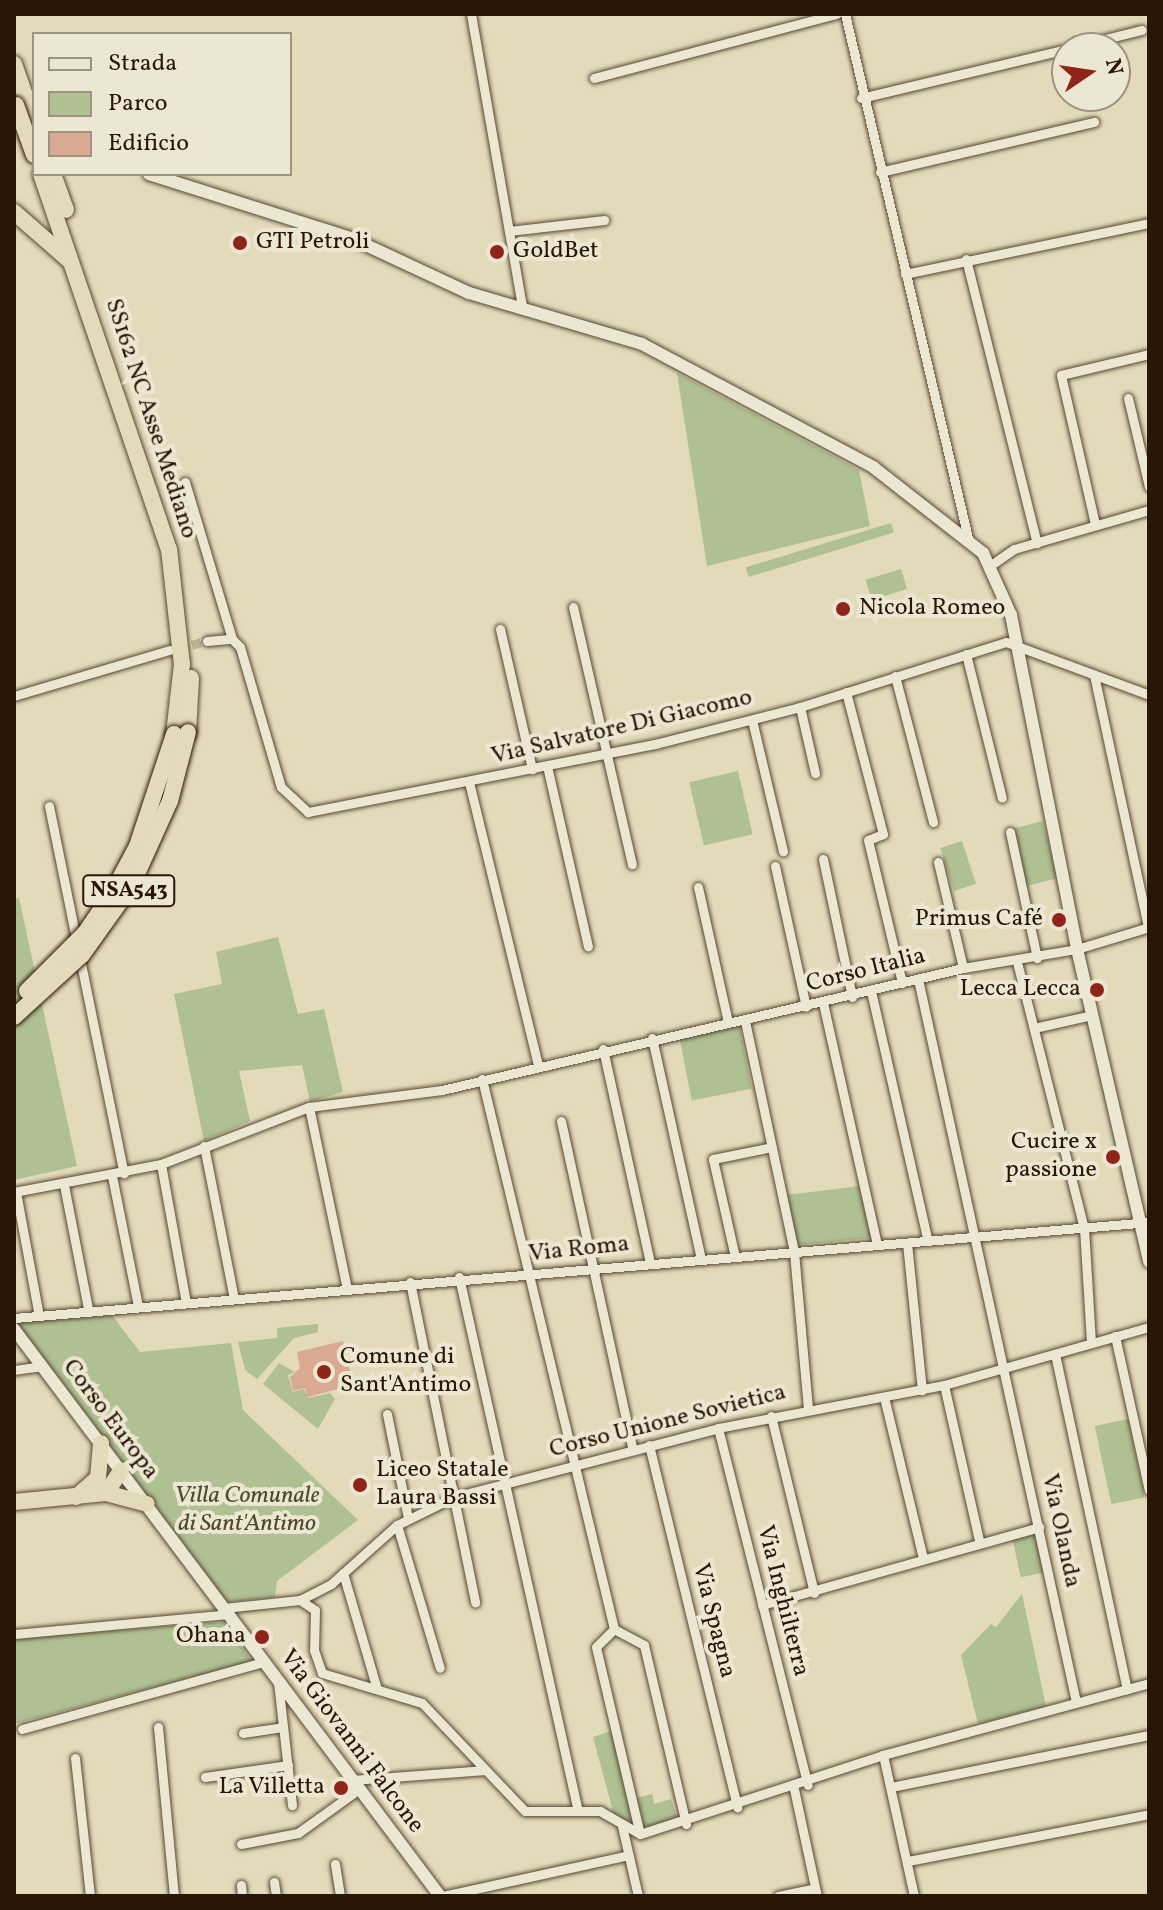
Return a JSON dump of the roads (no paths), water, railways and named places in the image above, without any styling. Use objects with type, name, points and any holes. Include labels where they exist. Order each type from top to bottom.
[{"type":"highway","points":[[14,64],[32,148]]},
{"type":"highway","name":"SS162 NC Asse Mediano","points":[[42,176],[169,549],[182,664],[181,733]]},
{"type":"highway","points":[[54,176],[179,545],[192,654],[181,733]]},
{"type":"highway","points":[[14,212],[73,264]]},
{"type":"highway","name":"NSA543","points":[[14,1003],[85,933],[111,895],[137,846],[181,733]]},
{"type":"highway","name":"NSA543","points":[[14,1017],[82,955],[132,885],[170,801],[181,733]]},
{"type":"highway","points":[[101,1443],[102,1486]]},
{"type":"highway","points":[[14,1502],[76,1497],[102,1486],[121,1471]]},
{"type":"highway","points":[[102,1486],[147,1504]]},
{"type":"street","points":[[471,14],[522,305]]},
{"type":"street","points":[[594,78],[837,14]]},
{"type":"street","points":[[845,14],[861,98],[968,538]]},
{"type":"street","points":[[1131,33],[1142,30]]},
{"type":"street","points":[[861,98],[1051,52]]},
{"type":"street","points":[[880,172],[1094,122]]},
{"type":"street","points":[[156,176],[315,225],[469,293],[522,305],[642,344],[873,467],[968,538],[991,565],[1016,642],[1077,949],[1144,1223],[1149,1262]]},
{"type":"street","points":[[509,231],[604,220]]},
{"type":"street","points":[[905,274],[1149,223]]},
{"type":"street","points":[[966,259],[1037,543]]},
{"type":"street","points":[[1095,524],[1061,375],[1149,354]]},
{"type":"street","points":[[1128,398],[1149,487]]},
{"type":"street","name":"Via Salvatore Di Giacomo","points":[[185,482],[232,639],[240,647],[281,787],[298,809],[322,813],[752,720],[966,654],[1016,642]]},
{"type":"street","points":[[991,565],[1037,543],[1149,510]]},
{"type":"street","points":[[573,607],[632,864]]},
{"type":"street","points":[[500,629],[532,769]]},
{"type":"street","points":[[207,641],[232,639]]},
{"type":"street","points":[[1016,642],[1149,695]]},
{"type":"street","points":[[14,696],[169,650]]},
{"type":"street","points":[[966,654],[1002,798]]},
{"type":"street","points":[[1094,675],[1149,927]]},
{"type":"street","points":[[895,676],[933,822]]},
{"type":"street","points":[[846,692],[883,834],[868,840],[902,983]]},
{"type":"street","points":[[800,707],[815,773]]},
{"type":"street","points":[[752,720],[783,851]]},
{"type":"street","points":[[547,766],[588,946]]},
{"type":"street","points":[[469,782],[538,1065]]},
{"type":"street","points":[[49,806],[124,1173]]},
{"type":"street","points":[[1010,832],[1037,958]]},
{"type":"street","points":[[823,859],[852,997]]},
{"type":"street","points":[[938,862],[963,968]]},
{"type":"street","points":[[775,866],[806,1007]]},
{"type":"street","points":[[698,887],[728,1022]]},
{"type":"street","name":"Corso Italia","points":[[15,1192],[112,1176],[161,1164],[309,1107],[420,1095],[603,1049],[852,997],[963,968],[1017,962],[1077,949],[1149,927]]},
{"type":"street","points":[[1017,962],[1084,1228],[1091,1343]]},
{"type":"street","name":"Via Olanda","points":[[918,979],[978,1237],[1076,1702]]},
{"type":"street","points":[[871,991],[928,1241]]},
{"type":"street","points":[[823,1003],[877,1245]]},
{"type":"street","points":[[1034,1028],[1092,1015]]},
{"type":"street","points":[[745,1021],[794,1252],[808,1409]]},
{"type":"street","points":[[652,1038],[701,1259]]},
{"type":"street","points":[[603,1049],[650,1263]]},
{"type":"street","points":[[482,1079],[572,1468],[614,1629],[644,1645],[686,1824]]},
{"type":"street","points":[[309,1107],[347,1289]]},
{"type":"street","points":[[561,1121],[633,1450]]},
{"type":"street","points":[[204,1146],[234,1299]]},
{"type":"street","points":[[735,1257],[713,1159],[772,1147]]},
{"type":"street","points":[[161,1164],[186,1303]]},
{"type":"street","points":[[112,1176],[138,1306]]},
{"type":"street","points":[[64,1185],[88,1309]]},
{"type":"street","points":[[15,1192],[39,1316]]},
{"type":"street","name":"Via Roma","points":[[14,1318],[459,1277],[529,1275],[594,1266],[1144,1223]]},
{"type":"street","points":[[907,1243],[922,1390]]},
{"type":"street","points":[[459,1277],[502,1482],[577,1807]]},
{"type":"street","points":[[410,1282],[475,1602]]},
{"type":"street","name":"Corso Unione Sovietica","points":[[14,1634],[300,1600],[343,1573],[397,1525],[454,1497],[718,1428],[944,1385],[1149,1327]]},
{"type":"street","name":"Corso Europa","points":[[14,1329],[226,1611]]},
{"type":"street","points":[[1115,1336],[1149,1490]]},
{"type":"street","points":[[1055,1354],[1127,1689]]},
{"type":"street","points":[[14,1370],[42,1366]]},
{"type":"street","points":[[944,1385],[979,1540]]},
{"type":"street","points":[[884,1397],[923,1558]]},
{"type":"street","points":[[387,1414],[408,1518]]},
{"type":"street","points":[[771,1416],[814,1593]]},
{"type":"street","name":"Via Inghilterra","points":[[718,1428],[808,1785]]},
{"type":"street","name":"Via Spagna","points":[[649,1445],[737,1807]]},
{"type":"street","points":[[397,1525],[440,1668]]},
{"type":"street","points":[[762,1605],[814,1593],[923,1558],[950,1556],[979,1540],[1039,1527]]},
{"type":"street","points":[[343,1573],[377,1689]]},
{"type":"street","points":[[300,1600],[315,1610],[314,1650],[322,1673],[422,1703],[442,1717],[525,1811],[577,1807],[600,1811],[640,1834],[686,1824],[808,1785],[883,1755],[1149,1683]]},
{"type":"street","name":"Via Giovanni Falcone","points":[[226,1611],[442,1896]]},
{"type":"street","points":[[614,1629],[596,1647],[640,1834]]},
{"type":"street","points":[[22,1729],[263,1662]]},
{"type":"street","points":[[278,1682],[292,1805]]},
{"type":"street","points":[[158,1727],[174,1896]]},
{"type":"street","points":[[243,1733],[283,1727]]},
{"type":"street","points":[[891,1787],[1149,1735]]},
{"type":"street","points":[[883,1755],[914,1896]]},
{"type":"street","points":[[75,1758],[90,1896]]},
{"type":"street","points":[[205,1777],[288,1765]]},
{"type":"street","points":[[241,1844],[298,1833],[355,1784],[486,1770]]},
{"type":"street","points":[[778,1896],[816,1892],[794,1789]]},
{"type":"street","points":[[908,1861],[1149,1814]]},
{"type":"street","points":[[622,1826],[638,1896]]},
{"type":"street","points":[[442,1896],[629,1855]]},
{"type":"street","points":[[335,1864],[340,1896]]},
{"type":"street","points":[[274,1882],[276,1896]]},
{"type":"tunnel","points":[[179,648],[207,641]]},
{"type":"place","name":"GTI Petroli","points":[[240,243]]},
{"type":"place","name":"GoldBet","points":[[497,252]]},
{"type":"place","name":"Nicola Romeo","points":[[843,609]]},
{"type":"place","name":"Primus Café","points":[[1059,920]]},
{"type":"place","name":"Lecca Lecca","points":[[1097,990]]},
{"type":"place","name":"Cucire x passione","points":[[1113,1157]]},
{"type":"place","name":"Comune di Sant'Antimo","points":[[324,1372]]},
{"type":"place","name":"Liceo Statale Laura Bassi","points":[[360,1485]]},
{"type":"place","name":"Ohana","points":[[262,1637]]},
{"type":"place","name":"La Villetta","points":[[341,1788]]},
{"type":"park label","name":"Villa Comunale di Sant'Antimo","points":[[247,1511]]}]
